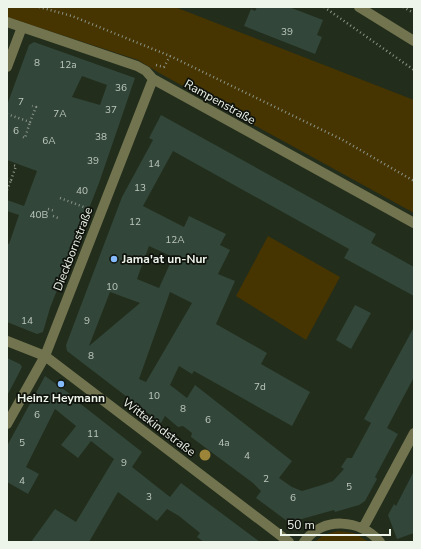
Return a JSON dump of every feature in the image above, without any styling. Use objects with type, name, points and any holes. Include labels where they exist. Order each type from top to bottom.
[{"type":"street","points":[[359,7],[414,40]]},
{"type":"street","name":"Rampenstraße","points":[[7,22],[137,66],[146,71],[153,80],[414,223]]},
{"type":"street","points":[[7,68],[22,27]]},
{"type":"street","name":"Dieckbornstraße","points":[[7,424],[45,356],[153,80]]},
{"type":"street","name":"Wittekindstraße","points":[[7,341],[45,356],[290,542]]},
{"type":"street","points":[[363,528],[414,434]]},
{"type":"street","points":[[304,542],[320,528],[334,524],[349,524],[363,528],[374,535],[380,542]]},
{"type":"path","points":[[39,7],[72,16],[170,56],[341,139],[414,181]]},
{"type":"path","points":[[324,7],[414,70]]},
{"type":"path","points":[[403,7],[414,13]]},
{"type":"path","points":[[23,138],[36,107],[32,106]]},
{"type":"path","points":[[7,114],[30,122]]},
{"type":"path","points":[[7,190],[16,166],[13,165]]},
{"type":"path","points":[[7,179],[11,180]]},
{"type":"path","points":[[60,198],[89,210]]},
{"type":"path","points":[[48,208],[55,211]]},
{"type":"path","points":[[53,216],[58,218]]},
{"type":"shaded area","points":[[7,7],[175,7],[414,100],[414,213],[138,60],[7,17]]},
{"type":"shaded area","points":[[268,236],[340,277],[306,340],[236,296]]},
{"type":"shaded area","points":[[338,531],[354,533],[369,542],[315,542],[323,535]]},
{"type":"building","points":[[257,7],[289,7],[323,20],[317,35],[322,37],[315,54],[244,26],[251,9],[255,11]]},
{"type":"building","points":[[34,42],[135,78],[99,183],[50,308],[43,332],[37,334],[7,322],[7,243],[9,244],[19,215],[7,211],[7,200],[24,206],[37,171],[7,160],[7,105],[29,45]],"holes":[[[82,76],[107,85],[100,105],[72,97]]]},
{"type":"building","points":[[161,115],[376,234],[371,243],[414,267],[414,296],[344,258],[349,249],[173,151],[143,206],[184,227],[189,216],[226,234],[220,245],[230,250],[218,274],[235,281],[216,324],[267,353],[261,364],[310,392],[292,426],[194,371],[192,374],[179,366],[170,385],[187,398],[195,385],[292,461],[279,478],[292,487],[302,491],[322,485],[333,481],[344,469],[341,467],[347,458],[352,458],[371,423],[364,419],[414,327],[414,377],[387,428],[398,434],[375,477],[377,479],[365,501],[359,505],[335,512],[334,510],[291,522],[287,521],[256,498],[261,491],[253,483],[191,437],[192,433],[183,426],[178,427],[165,416],[161,423],[67,351],[66,345],[122,197],[153,140],[149,138]],"holes":[[[149,246],[173,257],[159,288],[137,279]],[[110,292],[140,303],[89,346]],[[170,292],[192,303],[146,382],[139,379]]]},
{"type":"building","points":[[355,305],[371,313],[351,349],[336,340]]},
{"type":"building","points":[[7,358],[20,364],[22,367],[7,396]]},
{"type":"building","points":[[45,376],[77,399],[77,401],[142,452],[132,467],[170,497],[181,483],[260,542],[204,542],[197,537],[200,533],[179,516],[167,509],[157,521],[118,492],[89,542],[31,542],[55,509],[76,522],[114,459],[91,441],[78,458],[61,445],[76,426],[55,409],[26,467],[39,474],[28,494],[7,482],[7,446]]},
{"type":"building","points":[[414,471],[414,533],[397,539],[388,515],[394,504],[396,506]]},
{"type":"place","name":"Jama'at un-Nur","points":[[114,259]]},
{"type":"place","name":"Heinz Heymann","points":[[61,384]]}]
